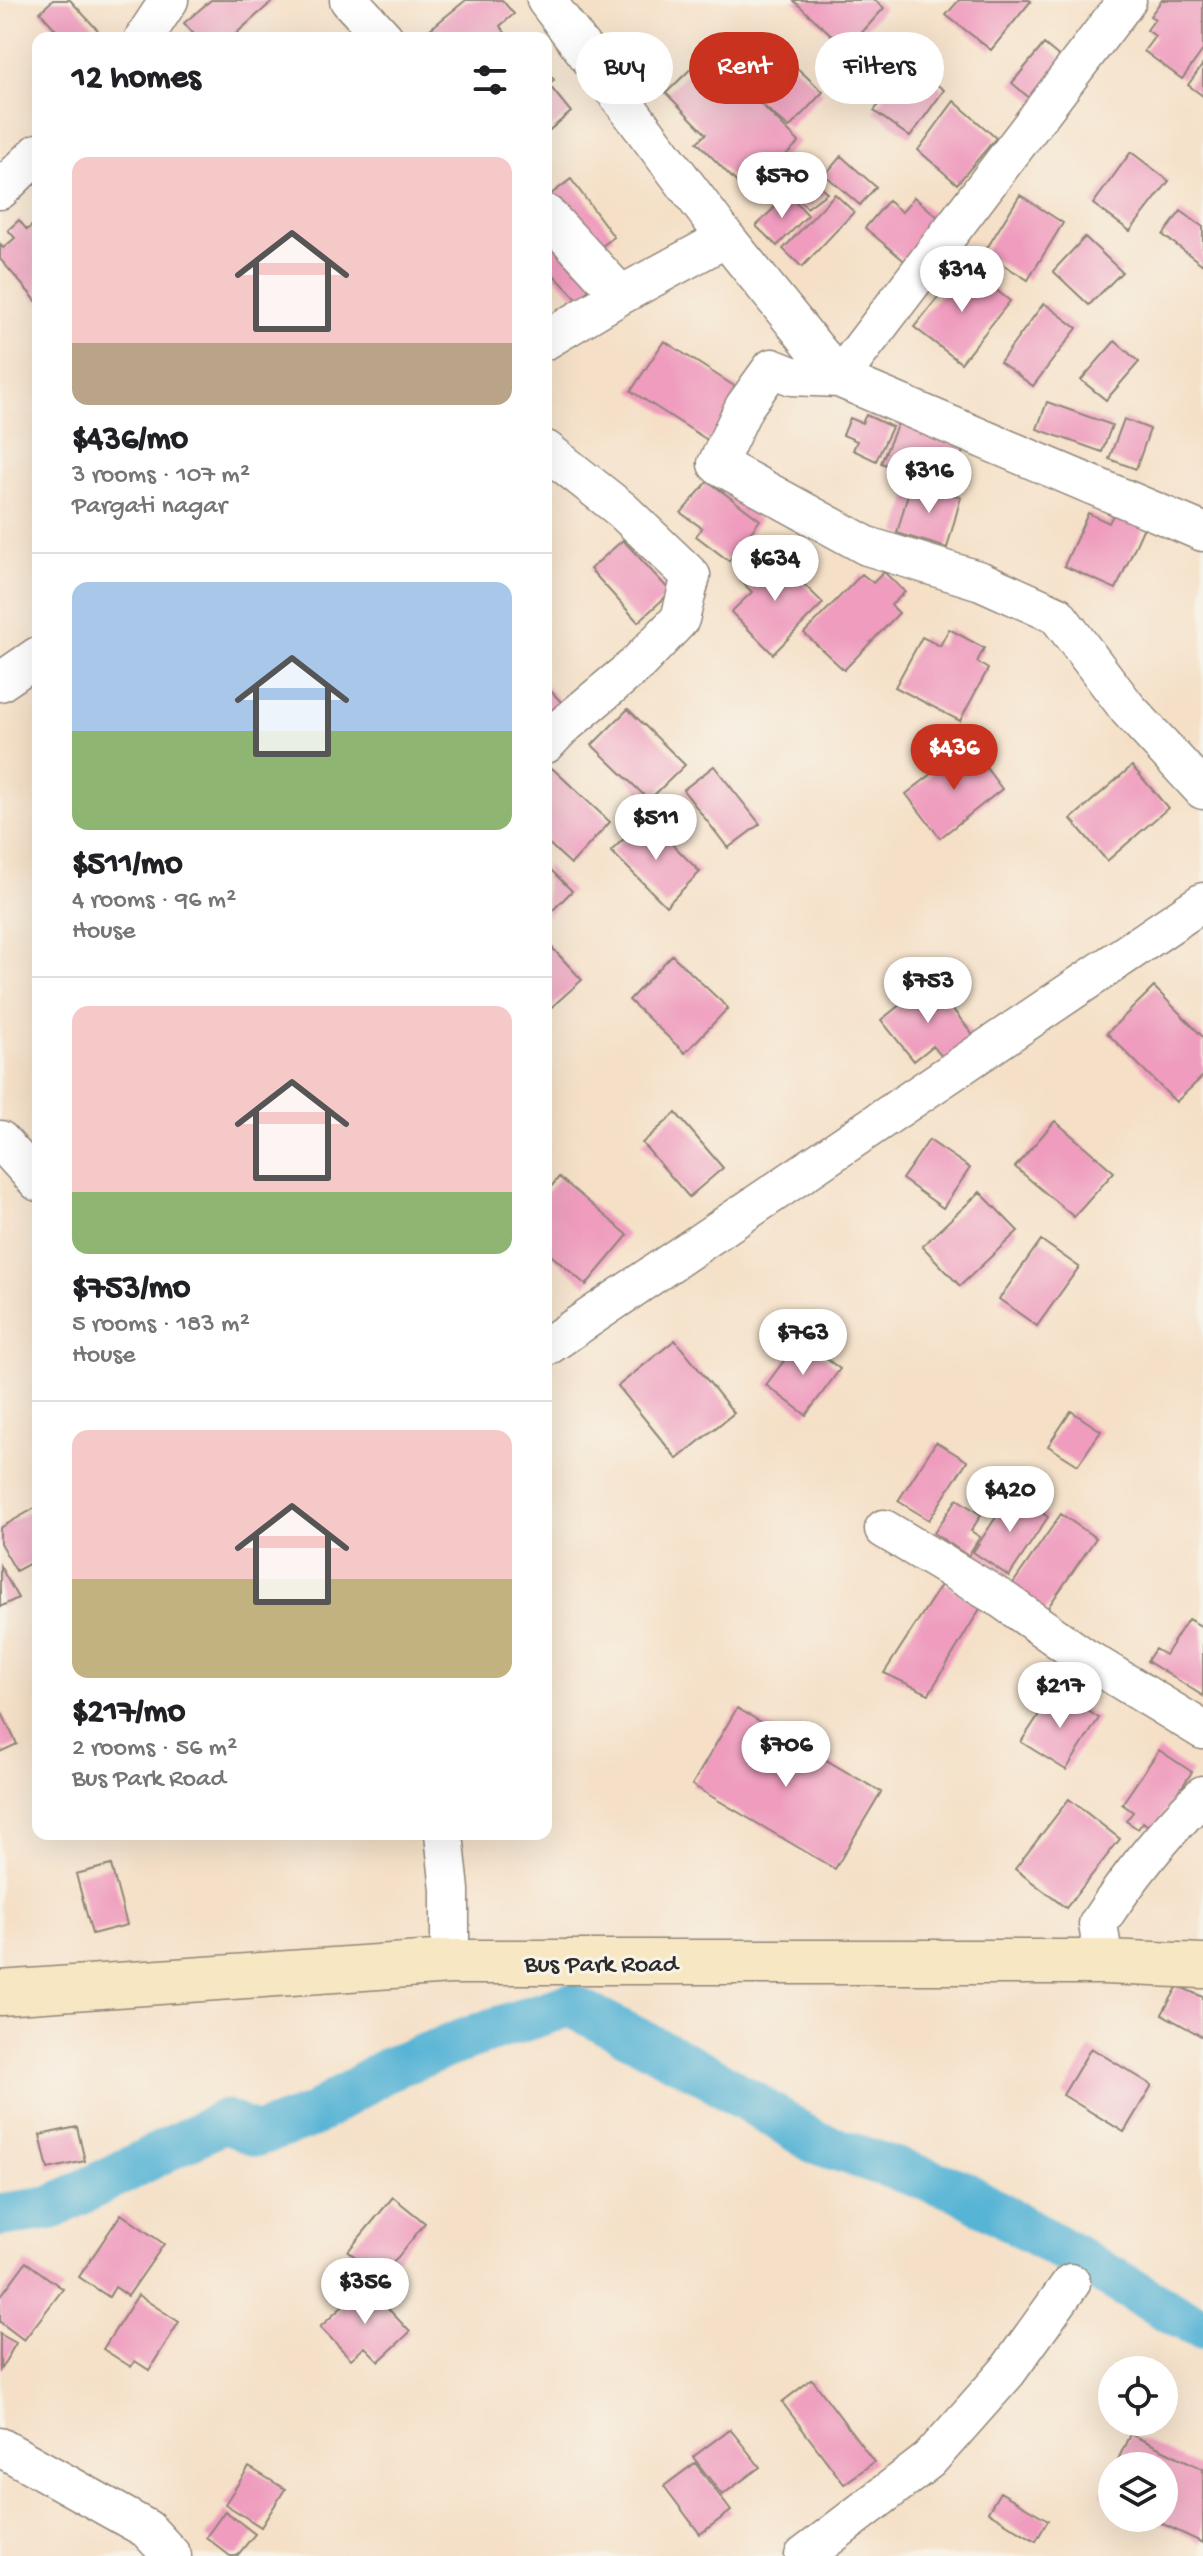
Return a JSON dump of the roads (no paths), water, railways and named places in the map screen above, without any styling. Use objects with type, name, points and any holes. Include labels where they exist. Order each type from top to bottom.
[{"type":"main road","name":"Bus Park Road","points":[[0,1993],[450,1962],[1104,1962],[1203,1966]]},
{"type":"street","points":[[148,32],[169,0]]},
{"type":"street","points":[[349,0],[378,32]]},
{"type":"street","points":[[546,0],[726,238],[839,378]]},
{"type":"street","points":[[839,378],[1127,0]]},
{"type":"street","points":[[0,190],[32,159]]},
{"type":"street","points":[[552,220],[621,295]]},
{"type":"street","points":[[552,336],[726,238]]},
{"type":"street","points":[[1203,532],[839,378],[792,376],[772,368],[744,407],[717,464],[867,546],[981,581],[1057,615],[1128,709],[1203,790]]},
{"type":"street","points":[[552,455],[622,510],[691,576],[680,619],[636,665],[552,738]]},
{"type":"street","points":[[552,1343],[1203,902]]},
{"type":"street","points":[[0,1140],[32,1175]]},
{"type":"street","points":[[884,1529],[1003,1600],[1082,1656],[1203,1730]]},
{"type":"street","points":[[1104,1962],[1098,1924],[1130,1878],[1203,1795]]},
{"type":"street","points":[[445,1840],[450,1890],[450,1962]]},
{"type":"street","points":[[804,2556],[929,2460],[1007,2372],[1071,2283]]},
{"type":"street","points":[[0,2447],[147,2529],[172,2556]]},
{"type":"waterway","points":[[0,2215],[51,2208],[224,2121],[257,2135],[311,2116],[390,2068],[570,2005],[704,2073],[815,2142],[959,2190],[1178,2316],[1203,2327]]}]
